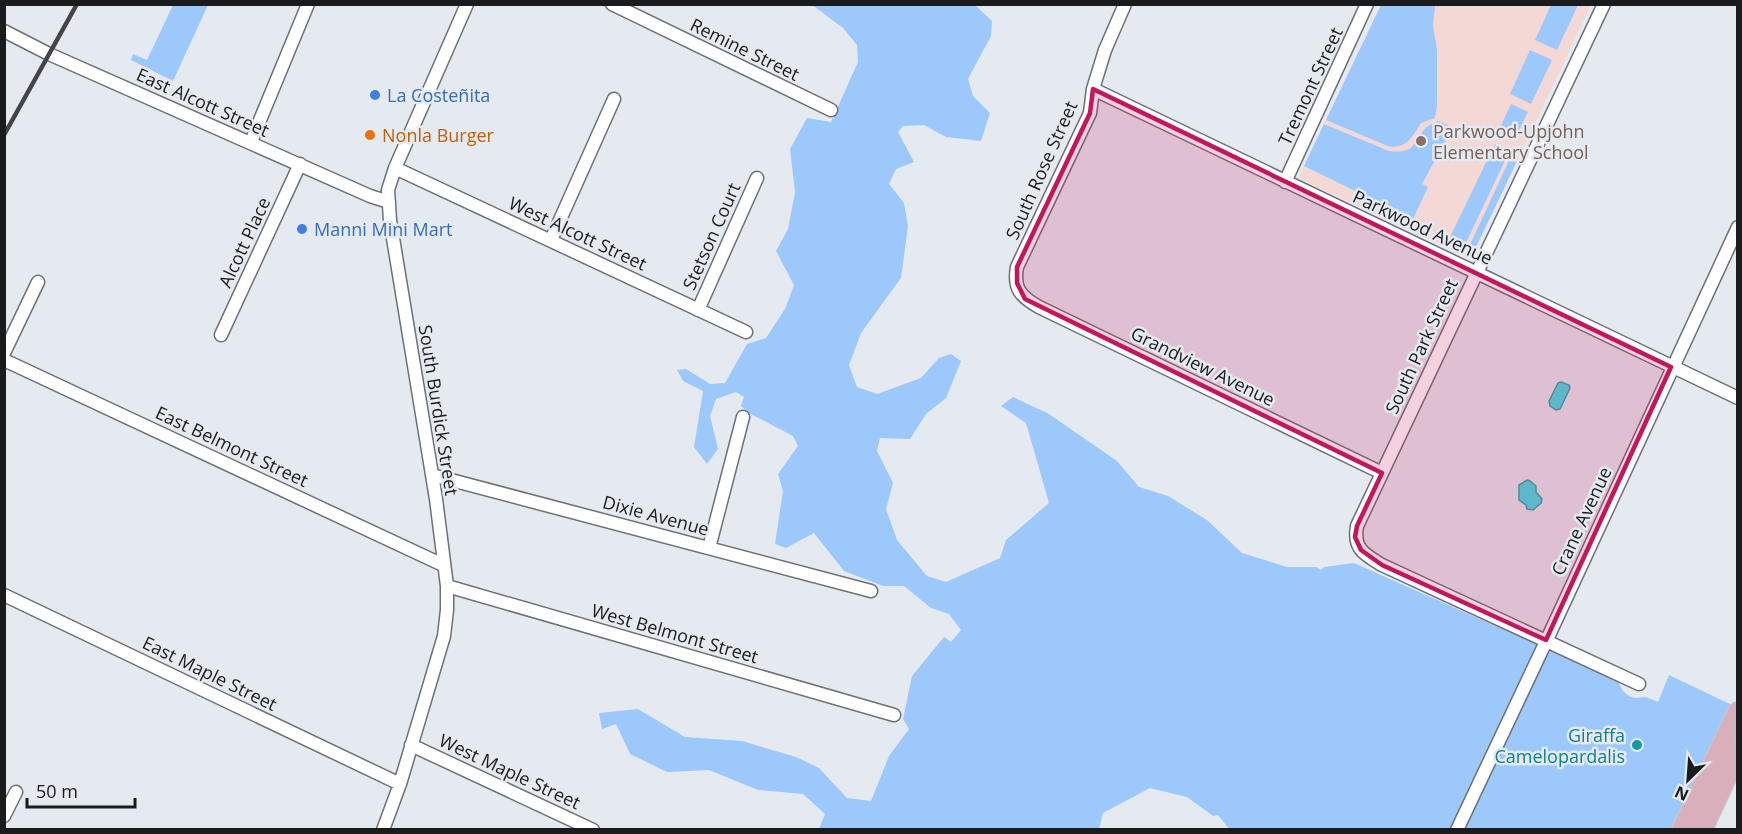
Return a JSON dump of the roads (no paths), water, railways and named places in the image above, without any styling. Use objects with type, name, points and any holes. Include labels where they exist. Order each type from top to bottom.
[{"type":"main road","points":[[1682,830],[1737,712]]},
{"type":"main road","points":[[1702,830],[1737,752]]},
{"type":"street","points":[[251,142],[308,4]]},
{"type":"street","name":"South Burdick Street","points":[[382,830],[400,784],[444,636],[447,610],[447,586],[432,476],[390,220],[388,190],[395,168],[467,4]]},
{"type":"street","name":"Remine Street","points":[[612,4],[831,110]]},
{"type":"street","name":"South Rose Street","points":[[1017,283],[1017,267],[1090,113],[1093,89],[1105,50],[1125,4]]},
{"type":"street","name":"Tremont Street","points":[[1285,182],[1367,4]]},
{"type":"street","name":"South Park Street","points":[[1546,640],[1382,565],[1368,557],[1356,542],[1355,537],[1357,526],[1604,4]]},
{"type":"street","name":"East Alcott Street","points":[[4,31],[49,54],[370,196],[389,202]]},
{"type":"street","name":"Parkwood Avenue","points":[[1093,89],[1737,398]]},
{"type":"street","points":[[551,240],[614,99]]},
{"type":"street","name":"Alcott Place","points":[[221,335],[300,164]]},
{"type":"street","name":"West Alcott Street","points":[[395,168],[746,332]]},
{"type":"street","name":"Stetson Court","points":[[699,310],[757,178]]},
{"type":"street","name":"Crane Avenue","points":[[1457,830],[1737,226]]},
{"type":"street","points":[[4,353],[39,282]]},
{"type":"street","name":"Grandview Avenue","points":[[1017,283],[1025,299],[1039,307],[1382,473]]},
{"type":"street","name":"East Belmont Street","points":[[4,360],[443,565]]},
{"type":"street","points":[[709,548],[743,417]]},
{"type":"street","name":"Dixie Avenue","points":[[432,476],[871,591]]},
{"type":"street","name":"West Belmont Street","points":[[447,586],[894,715]]},
{"type":"street","name":"East Maple Street","points":[[4,595],[400,784]]},
{"type":"street","points":[[1546,640],[1639,684]]},
{"type":"street","name":"West Maple Street","points":[[411,745],[593,830]]},
{"type":"street","points":[[4,816],[16,792]]},
{"type":"railway","points":[[4,135],[77,4]]},
{"type":"place","name":"La Costeñita","points":[[375,95]]},
{"type":"place","name":"Nonla Burger","points":[[370,135]]},
{"type":"place","name":"Parkwood-Upjohn Elementary School","points":[[1421,141]]},
{"type":"place","name":"Manni Mini Mart","points":[[302,229]]},
{"type":"place","name":"Giraffa Camelopardalis","points":[[1637,745]]}]
